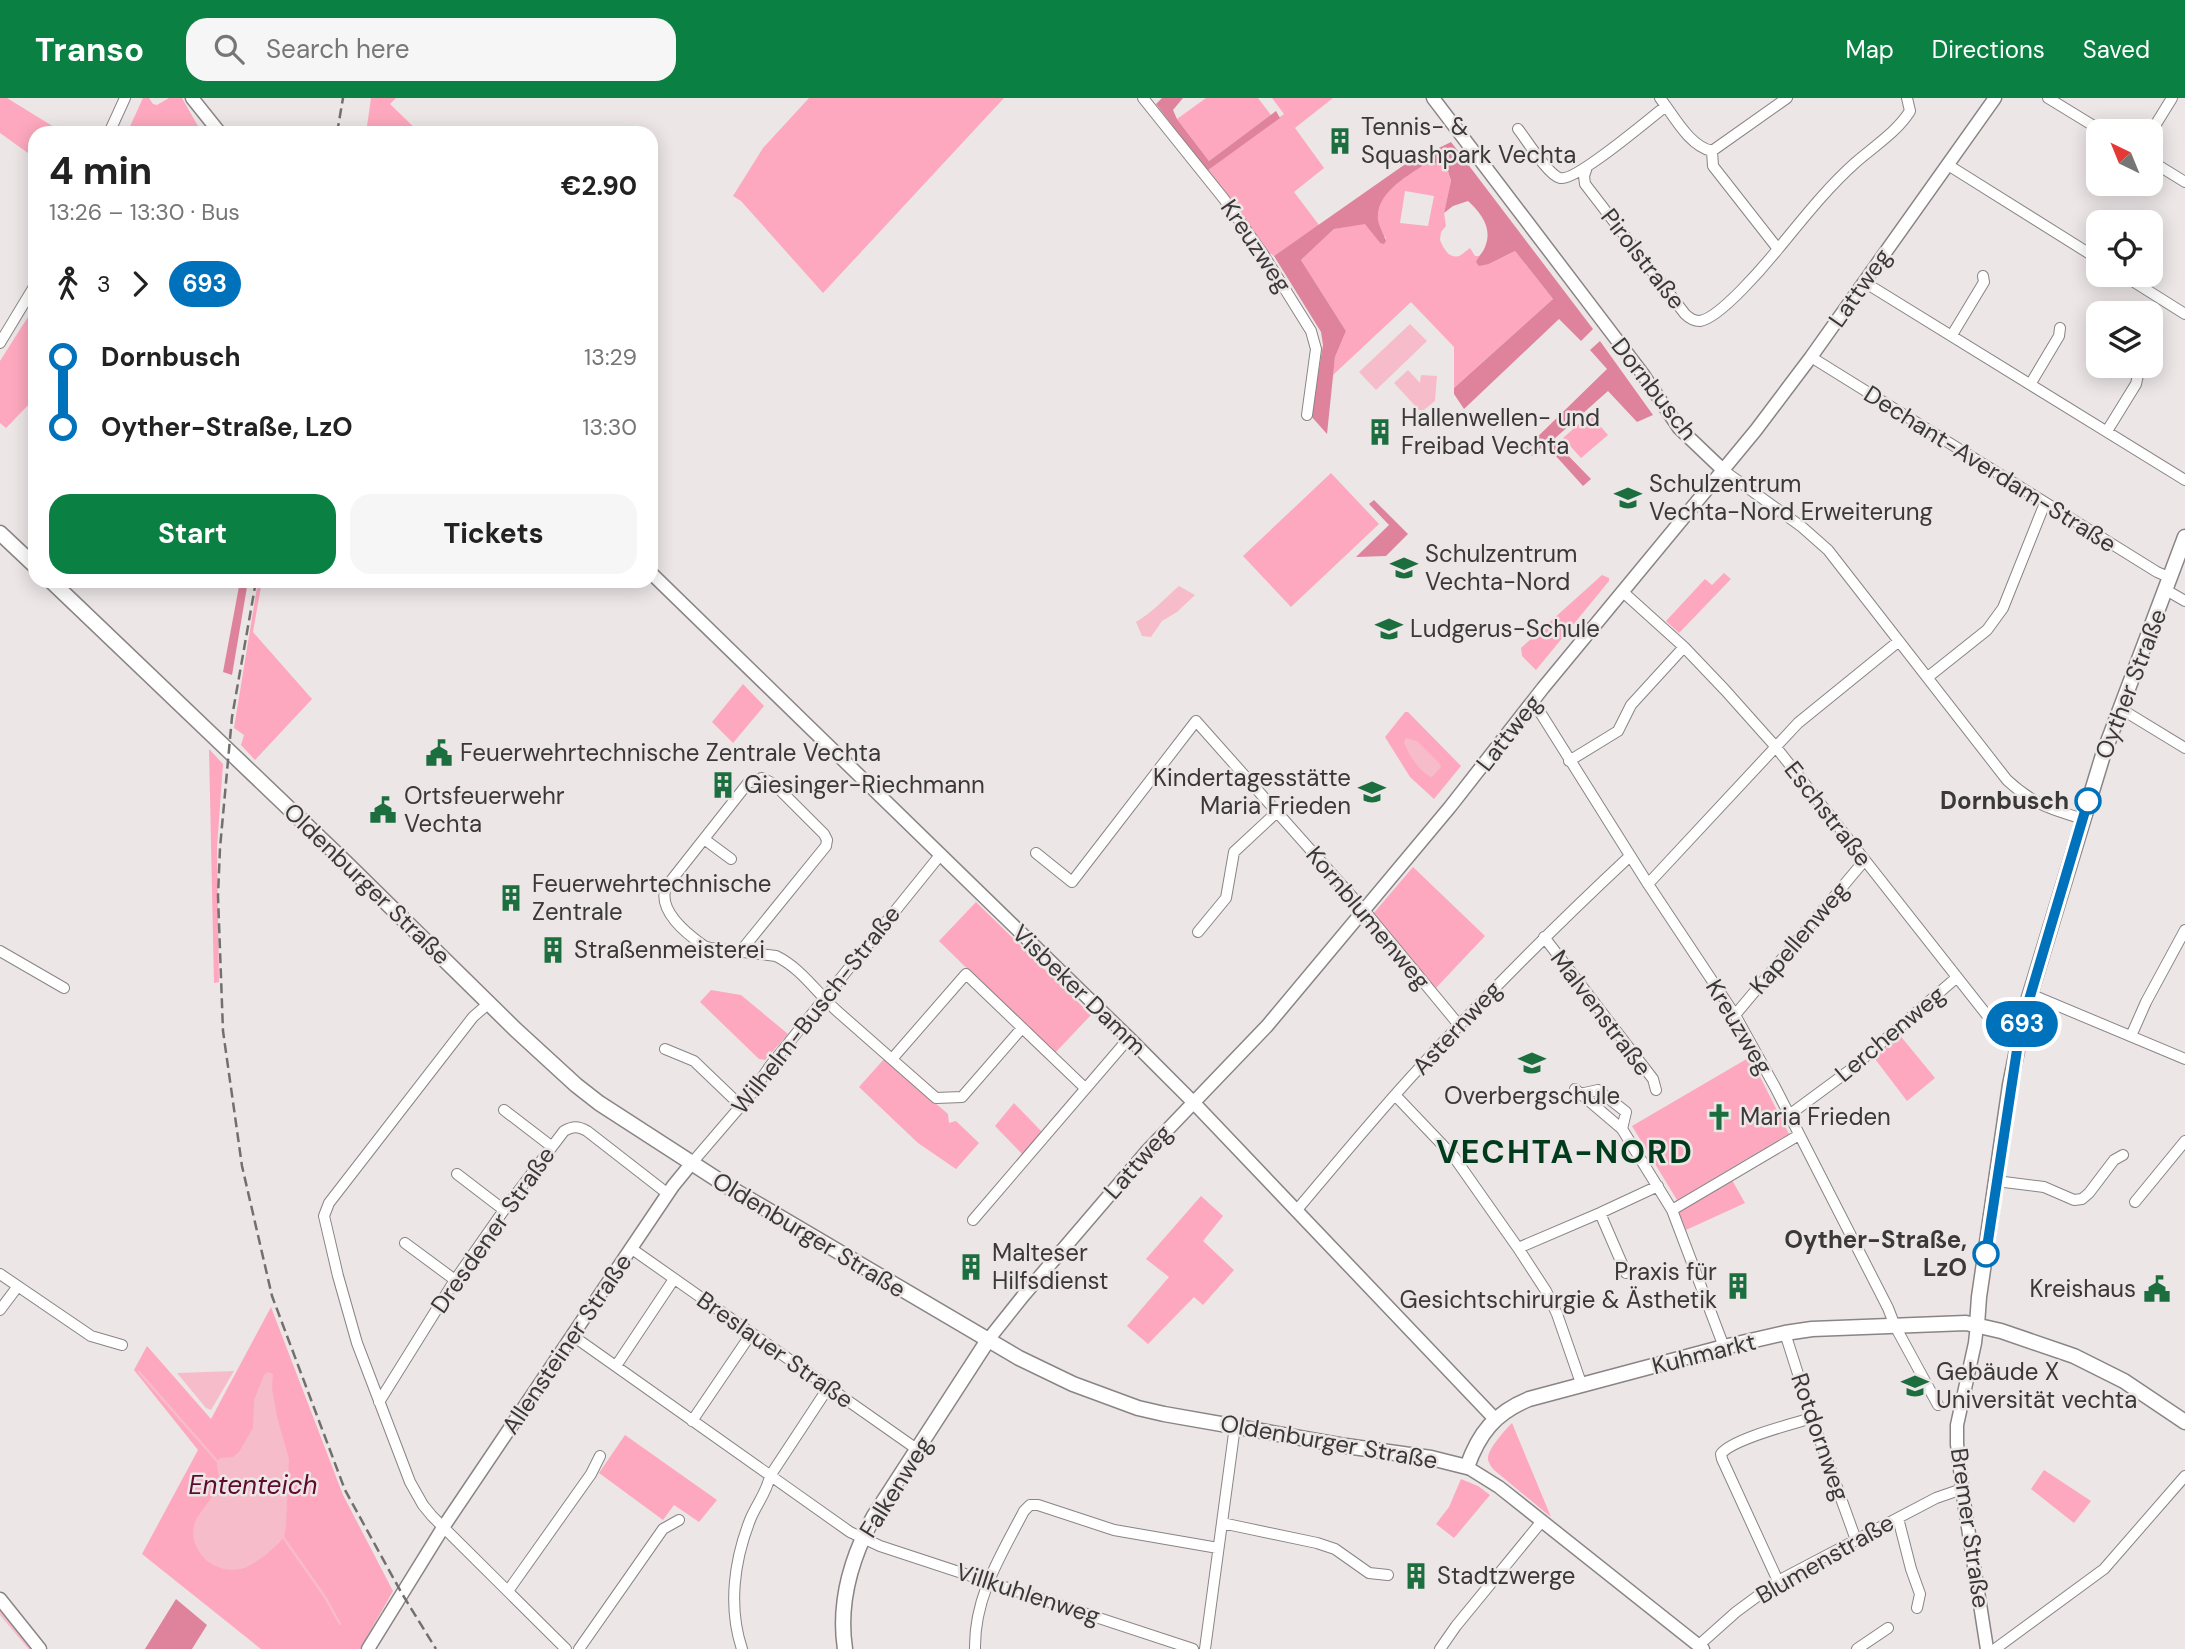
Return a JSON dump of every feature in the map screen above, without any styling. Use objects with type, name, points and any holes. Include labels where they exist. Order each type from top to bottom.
[{"type":"main road","points":[[0,533],[28,559]]},
{"type":"main road","name":"Oyther Straße","points":[[1977,1325],[2016,1052],[2030,994],[2103,755],[2185,537]]},
{"type":"main road","name":"Oldenburger Straße","points":[[58,588],[576,1085],[628,1124],[691,1164],[988,1340],[1052,1375],[1114,1400],[1164,1414],[1431,1458],[1466,1467]]},
{"type":"main road","name":"Kuhmarkt","points":[[1466,1467],[1477,1443],[1495,1419],[1529,1399],[1724,1347],[1812,1329],[1942,1323],[1977,1325],[2051,1347],[2103,1369],[2185,1422]]},
{"type":"main road","name":"Falkenweg","points":[[845,1649],[844,1616],[847,1590],[863,1537],[988,1340]]},
{"type":"street","points":[[112,126],[125,98]]},
{"type":"street","points":[[192,98],[214,126]]},
{"type":"street","name":"Kreuzweg","points":[[1143,98],[1224,199],[1263,254],[1311,331],[1316,349],[1307,415]]},
{"type":"street","name":"Dornbusch","points":[[1433,98],[1642,373],[1679,428],[1723,470],[1802,527],[1828,550],[2007,780],[2020,792],[2047,808],[2083,819]]},
{"type":"street","points":[[1518,129],[1552,173],[1560,178],[1569,177],[1587,167],[1663,102],[1702,149],[1712,151],[1787,98]]},
{"type":"street","points":[[1712,151],[1713,166],[1778,249],[1853,164],[1904,121],[1910,111],[1907,98]]},
{"type":"street","name":"Lattweg","points":[[988,1340],[1148,1150],[1248,1047],[1364,910],[1756,430],[1996,98]]},
{"type":"street","points":[[2048,98],[2086,121]]},
{"type":"street","points":[[2159,119],[2172,98]]},
{"type":"street","points":[[1948,165],[2086,251]]},
{"type":"street","name":"Pirolstraße","points":[[1587,167],[1585,184],[1691,319],[1699,321],[1710,317],[1754,279],[1778,249]]},
{"type":"street","points":[[2163,168],[2185,182]]},
{"type":"street","points":[[1952,335],[1984,282],[1983,276]]},
{"type":"street","points":[[1864,282],[2185,480]]},
{"type":"street","points":[[2142,287],[2185,314]]},
{"type":"street","points":[[0,343],[28,297]]},
{"type":"street","points":[[2031,383],[2059,336],[2060,328]]},
{"type":"street","name":"Dechant-Averdam-Straße","points":[[1811,357],[2157,572],[2185,601]]},
{"type":"street","points":[[2107,431],[2137,378]]},
{"type":"street","points":[[1927,677],[1995,621],[2003,608],[2045,503]]},
{"type":"street","name":"Visbeker Damm","points":[[658,580],[1193,1102],[1495,1419]]},
{"type":"street","name":"Eschstraße","points":[[1623,592],[1684,647],[1775,746],[2016,1052]]},
{"type":"street","points":[[1648,884],[1775,746],[1823,701],[1899,641]]},
{"type":"street","points":[[1570,761],[1618,731],[1631,705],[1684,647]]},
{"type":"street","name":"Kreuzweg","points":[[1533,701],[1648,884],[1735,1015],[1938,1405]]},
{"type":"street","points":[[2121,709],[2185,748]]},
{"type":"street","name":"Kornblumenweg","points":[[1036,853],[1072,882],[1196,721],[1364,910],[1459,1025]]},
{"type":"street","points":[[740,952],[826,846],[827,840],[774,785],[762,778],[748,783],[666,887],[663,894],[667,911],[704,946],[740,952],[776,956],[783,959],[936,1098],[962,1097],[1022,1028]]},
{"type":"street","points":[[1198,932],[1226,898],[1234,852],[1277,812]]},
{"type":"street","points":[[704,839],[731,859]]},
{"type":"street","name":"Wilhelm-Busch-Straße","points":[[691,1164],[741,1106],[940,854]]},
{"type":"street","name":"Asternweg","points":[[1296,1211],[1459,1025],[1544,937],[1630,856]]},
{"type":"street","name":"Kapellenweg","points":[[1735,1015],[1864,861]]},
{"type":"street","points":[[2131,1036],[2185,930]]},
{"type":"street","name":"Malvenstraße","points":[[1544,937],[1653,1079],[1656,1090]]},
{"type":"street","points":[[0,951],[64,988]]},
{"type":"street","points":[[892,1059],[965,974],[1085,1088]]},
{"type":"street","name":"Lerchenweg","points":[[1789,1115],[1850,1070],[1956,978]]},
{"type":"street","points":[[2030,994],[2185,1059]]},
{"type":"street","points":[[489,1003],[473,1017],[329,1203],[324,1216],[349,1316],[415,1493],[432,1516],[566,1649]]},
{"type":"street","points":[[973,1220],[1129,1038]]},
{"type":"street","points":[[665,1049],[694,1061],[741,1106]]},
{"type":"street","points":[[1577,1091],[1622,1129],[1672,1210],[1724,1347]]},
{"type":"street","points":[[1395,1095],[1454,1157],[1546,1291],[1557,1314],[1582,1386]]},
{"type":"street","points":[[503,1110],[551,1146]]},
{"type":"street","name":"Dresdener Straße","points":[[379,1402],[455,1280],[564,1131],[572,1127],[587,1130],[668,1194]]},
{"type":"street","points":[[1672,1210],[1799,1135]]},
{"type":"street","points":[[2135,1202],[2185,1141]]},
{"type":"street","points":[[1997,1181],[2044,1187],[2074,1200],[2082,1199],[2114,1160],[2123,1155]]},
{"type":"street","name":"Allensteiner Straße","points":[[368,1649],[444,1526],[691,1164]]},
{"type":"street","points":[[457,1174],[504,1210]]},
{"type":"street","points":[[1518,1248],[1658,1186]]},
{"type":"street","points":[[1600,1213],[1626,1273]]},
{"type":"street","points":[[405,1243],[455,1280]]},
{"type":"street","name":"Breslauer Straße","points":[[632,1249],[918,1450]]},
{"type":"street","points":[[0,1274],[91,1336],[122,1345]]},
{"type":"street","points":[[616,1366],[674,1279]]},
{"type":"street","points":[[0,1310],[18,1286]]},
{"type":"street","name":"Bremer Straße","points":[[1977,1325],[1957,1425],[1962,1489],[1987,1649]]},
{"type":"street","name":"Rotdornweg","points":[[1785,1333],[1856,1540]]},
{"type":"street","points":[[692,1421],[751,1334]]},
{"type":"street","name":"Villkuhlenweg","points":[[573,1336],[850,1532],[880,1546],[1194,1649]]},
{"type":"street","points":[[741,1649],[734,1607],[737,1562],[750,1521],[768,1487],[770,1476],[828,1388]]},
{"type":"street","points":[[1778,1581],[1721,1454],[1724,1449],[1754,1436],[1812,1418]]},
{"type":"street","points":[[1205,1649],[1235,1426]]},
{"type":"street","points":[[508,1591],[591,1474],[600,1456]]},
{"type":"street","name":"Oldenburger Straße","points":[[1466,1467],[1499,1487],[1701,1647]]},
{"type":"street","points":[[1995,1649],[2104,1569],[2185,1476]]},
{"type":"street","name":"Blumenstraße","points":[[1701,1647],[1736,1612],[1778,1581],[1936,1498],[1962,1489]]},
{"type":"street","points":[[975,1649],[981,1598],[1024,1511],[1030,1505],[1038,1505],[1114,1530],[1219,1548]]},
{"type":"street","points":[[1898,1518],[1920,1594],[1917,1608]]},
{"type":"street","points":[[579,1649],[663,1529],[679,1520]]},
{"type":"street","points":[[1440,1649],[1542,1521]]},
{"type":"street","points":[[1222,1523],[1317,1543],[1335,1549],[1369,1573],[1388,1575]]},
{"type":"street","points":[[0,1599],[40,1649]]},
{"type":"street","points":[[1857,1649],[1888,1628]]},
{"type":"shaded area","points":[[0,98],[7,98],[52,126],[28,126],[28,153],[0,133]]},
{"type":"shaded area","points":[[143,98],[149,98],[157,105],[169,98],[182,98],[198,126],[130,126]]},
{"type":"shaded area","points":[[371,98],[396,98],[390,104],[413,126],[367,126]]},
{"type":"shaded area","points":[[809,98],[1004,98],[823,293],[741,201],[733,196],[763,148]]},
{"type":"shaded area","points":[[1162,98],[1183,98],[1173,110],[1209,161],[1276,111],[1280,118],[1207,171],[1156,104]]},
{"type":"shaded area","points":[[1206,98],[1258,98],[1271,115],[1209,161],[1177,119]]},
{"type":"shaded area","points":[[1272,98],[1333,98],[1295,128],[1324,168],[1294,192],[1319,225],[1274,256],[1268,252],[1207,171],[1284,114]]},
{"type":"shaded area","points":[[1451,142],[1593,329],[1581,341],[1559,319],[1464,409],[1454,394],[1454,388],[1553,299],[1515,251],[1479,266],[1476,262],[1487,240],[1487,227],[1468,201],[1453,206],[1444,213],[1451,181],[1446,165],[1428,162],[1403,179],[1382,201],[1378,220],[1386,241],[1384,244],[1380,243],[1365,224],[1334,229],[1301,260],[1346,331],[1335,357],[1327,434],[1311,416],[1323,345],[1321,332],[1274,256],[1404,165]]},
{"type":"shaded area","points":[[1428,162],[1446,165],[1451,182],[1444,213],[1446,226],[1441,232],[1440,240],[1448,253],[1457,256],[1470,248],[1475,256],[1479,256],[1476,262],[1489,264],[1515,251],[1553,299],[1454,388],[1454,347],[1411,302],[1333,375],[1335,357],[1346,331],[1301,260],[1334,229],[1365,223],[1380,243],[1384,243],[1386,238],[1380,229],[1377,213],[1380,203],[1393,187]],"holes":[[[1405,191],[1434,196],[1428,226],[1400,223]]]},
{"type":"shaded area","points":[[28,317],[28,405],[6,428],[0,423],[0,361]]},
{"type":"shaded area","points":[[1600,341],[1653,415],[1637,422],[1608,391],[1553,440],[1591,479],[1583,486],[1545,444],[1532,456],[1526,448],[1607,369],[1590,350]]},
{"type":"shaded area","points":[[1590,414],[1608,435],[1581,458],[1563,438]]},
{"type":"shaded area","points":[[1331,473],[1379,524],[1291,607],[1243,556]]},
{"type":"shaded area","points":[[1374,500],[1408,534],[1386,556],[1356,557],[1389,525],[1369,504]]},
{"type":"shaded area","points":[[1724,573],[1731,579],[1679,633],[1666,621],[1705,579],[1712,585]]},
{"type":"shaded area","points":[[1602,575],[1609,578],[1609,581],[1536,670],[1522,656],[1521,648]]},
{"type":"shaded area","points":[[239,588],[247,588],[232,675],[223,672]]},
{"type":"shaded area","points":[[257,588],[261,588],[253,632],[312,699],[255,760],[241,745],[244,735],[234,728]]},
{"type":"shaded area","points":[[743,684],[764,706],[733,743],[712,722]]},
{"type":"shaded area","points":[[1405,712],[1461,766],[1434,799],[1410,777],[1385,737]]},
{"type":"shaded area","points":[[209,749],[223,764],[217,847],[219,982],[214,983]]},
{"type":"shaded area","points":[[1413,867],[1485,936],[1434,990],[1373,914]]},
{"type":"shaded area","points":[[976,902],[1091,1015],[1054,1054],[939,941]]},
{"type":"shaded area","points":[[711,990],[741,995],[788,1034],[765,1060],[759,1059],[700,1002]]},
{"type":"shaded area","points":[[1898,1033],[1935,1078],[1907,1101],[1872,1055]]},
{"type":"shaded area","points":[[1750,1057],[1789,1134],[1677,1200],[1632,1126]]},
{"type":"shaded area","points":[[884,1059],[948,1114],[949,1123],[956,1121],[979,1143],[956,1169],[918,1143],[859,1087]]},
{"type":"shaded area","points":[[1014,1103],[1042,1132],[1023,1155],[995,1126]]},
{"type":"shaded area","points":[[1732,1180],[1745,1203],[1686,1230],[1678,1212]]},
{"type":"shaded area","points":[[1201,1196],[1223,1216],[1203,1241],[1234,1270],[1203,1305],[1194,1297],[1148,1344],[1127,1326],[1169,1277],[1146,1259]]},
{"type":"shaded area","points":[[271,1307],[343,1495],[393,1591],[360,1649],[261,1649],[142,1554],[198,1450],[134,1370],[147,1346],[211,1419]]},
{"type":"shaded area","points":[[1512,1423],[1551,1517],[1494,1470],[1489,1462],[1488,1455],[1493,1446]]},
{"type":"shaded area","points":[[625,1435],[717,1500],[699,1522],[674,1505],[663,1520],[599,1473]]},
{"type":"shaded area","points":[[2044,1470],[2091,1501],[2074,1523],[2031,1489]]},
{"type":"shaded area","points":[[1461,1479],[1490,1495],[1454,1538],[1436,1524],[1449,1507]]},
{"type":"shaded area","points":[[176,1599],[207,1625],[192,1649],[145,1649]]},
{"type":"water","points":[[1410,324],[1427,341],[1376,390],[1359,372]]},
{"type":"water","points":[[1408,370],[1420,383],[1421,375],[1437,376],[1435,401],[1424,410],[1419,410],[1394,383]]},
{"type":"water","points":[[1179,586],[1195,595],[1177,612],[1162,621],[1151,637],[1142,636],[1136,622]]},
{"type":"water","points":[[1406,738],[1417,741],[1439,763],[1441,767],[1432,777],[1423,772],[1411,757],[1404,742]]},
{"type":"water","points":[[234,1371],[211,1410],[206,1408],[177,1373]]},
{"type":"water","name":"Ententeich","points":[[268,1372],[273,1374],[272,1388],[277,1417],[289,1459],[285,1532],[275,1546],[251,1565],[240,1569],[225,1569],[200,1554],[193,1531],[198,1516],[217,1489],[217,1461],[220,1458],[233,1457],[239,1452],[253,1428],[254,1400],[264,1375]]},
{"type":"waterway","points":[[139,1372],[217,1461]]},
{"type":"waterway","points":[[283,1537],[325,1597],[340,1624]]},
{"type":"waterway","points":[[0,1613],[30,1649]]},
{"type":"railway","points":[[338,126],[343,98]]},
{"type":"railway","points":[[255,588],[232,717],[218,896],[223,1031],[242,1166],[272,1296],[345,1490],[436,1649]]},
{"type":"bus line","name":"693","points":[[1986,1254],[2020,1030],[2088,801]]},
{"type":"place","name":"Tennis- & Squashpark Vechta","points":[[1340,141]]},
{"type":"place","name":"Hallenwellen- und Freibad Vechta","points":[[1380,432]]},
{"type":"place","name":"Schulzentrum Vechta-Nord Erweiterung","points":[[1628,498]]},
{"type":"place","name":"Schulzentrum Vechta-Nord","points":[[1404,568]]},
{"type":"place","name":"Ludgerus-Schule","points":[[1389,629]]},
{"type":"place","name":"Feuerwehrtechnische Zentrale Vechta","points":[[439,753]]},
{"type":"place","name":"Giesinger-Riechmann","points":[[723,785]]},
{"type":"place","name":"Kindertagesstätte Maria Frieden","points":[[1372,792]]},
{"type":"place","name":"Dornbusch","points":[[2088,801]]},
{"type":"place","name":"Ortsfeuerwehr Vechta","points":[[383,810]]},
{"type":"place","name":"Feuerwehrtechnische Zentrale","points":[[511,898]]},
{"type":"place","name":"Straßenmeisterei","points":[[553,950]]},
{"type":"place","name":"Overbergschule","points":[[1532,1063]]},
{"type":"place","name":"Maria Frieden","points":[[1719,1117]]},
{"type":"place","name":"Oyther-Straße, LzO","points":[[1986,1254]]},
{"type":"place","name":"Malteser Hilfsdienst","points":[[971,1267]]},
{"type":"place","name":"Praxis für Gesichtschirurgie & Ästhetik","points":[[1738,1286]]},
{"type":"place","name":"Kreishaus","points":[[2157,1289]]},
{"type":"place","name":"Gebäude X Universität vechta","points":[[1915,1386]]},
{"type":"place","name":"Stadtzwerge","points":[[1416,1576]]},
{"type":"district","name":"VECHTA-NORD","points":[[1565,1152]]}]
